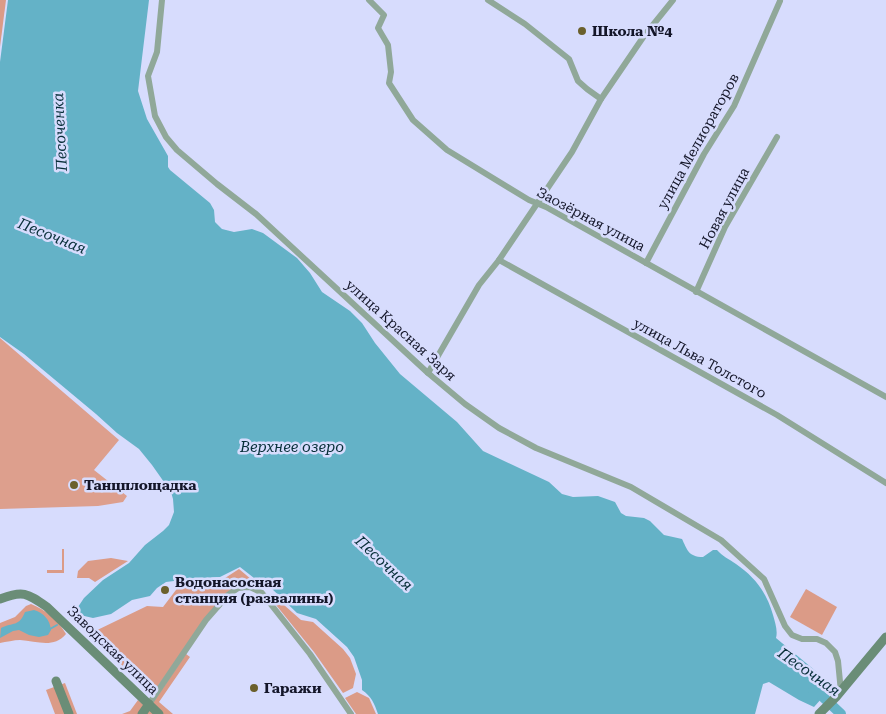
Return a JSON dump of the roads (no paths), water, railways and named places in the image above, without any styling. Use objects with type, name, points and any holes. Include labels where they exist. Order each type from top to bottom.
[{"type":"main road","name":"Заводская улица","points":[[0,599],[15,593],[26,594],[47,607],[159,714]]},
{"type":"main road","points":[[822,713],[886,636]]},
{"type":"main road","points":[[56,681],[68,714]]},
{"type":"main road","points":[[142,714],[149,704]]},
{"type":"street","name":"улица Красная Заря","points":[[162,0],[157,52],[148,76],[155,116],[166,136],[177,150],[256,214],[428,373],[465,404],[498,428],[536,448],[631,487],[720,540],[764,579],[788,631],[797,638],[817,639],[826,643],[835,652],[838,661],[839,694]]},
{"type":"street","name":"Заозёрная улица","points":[[369,0],[384,15],[378,28],[388,46],[389,82],[413,120],[448,150],[529,200],[538,203],[886,397]]},
{"type":"street","points":[[488,0],[525,24],[569,59],[578,80],[601,99]]},
{"type":"street","points":[[428,373],[451,337],[479,285],[499,260],[572,152],[601,99],[644,36],[673,0]]},
{"type":"street","name":"улица Мелиораторов","points":[[646,263],[704,154],[734,106],[780,1]]},
{"type":"street","name":"Новая улица","points":[[696,292],[725,227],[777,137]]},
{"type":"street","name":"улица Льва Толстого","points":[[499,260],[778,415],[886,483]]},
{"type":"street","points":[[149,704],[206,620],[228,595],[238,588],[250,587],[262,593],[310,654],[351,714]]},
{"type":"water","name":"Верхнее озеро","points":[[8,0],[149,0],[138,91],[147,119],[168,156],[168,167],[210,203],[214,210],[215,222],[222,229],[234,232],[252,229],[263,233],[297,258],[310,273],[322,292],[350,311],[362,323],[375,343],[400,374],[457,422],[483,451],[549,482],[562,494],[573,497],[598,496],[615,502],[621,513],[626,516],[644,518],[650,521],[664,535],[682,539],[689,552],[694,556],[703,557],[713,550],[717,550],[743,569],[759,586],[767,600],[777,632],[776,638],[818,673],[830,689],[814,707],[769,682],[763,684],[755,714],[378,714],[372,700],[362,690],[362,680],[354,657],[347,647],[316,619],[297,613],[269,586],[254,578],[240,567],[220,577],[166,582],[150,596],[132,600],[111,614],[93,618],[80,615],[78,607],[84,598],[103,580],[129,563],[145,545],[169,525],[174,512],[173,499],[171,492],[139,449],[117,433],[24,354],[0,337],[0,62]]},
{"type":"water","points":[[34,610],[41,613],[48,620],[51,630],[48,635],[39,637],[19,630],[0,638],[1,628],[18,622],[25,612]]},
{"type":"waterway","points":[[74,615],[78,612]]},
{"type":"waterway","points":[[50,629],[57,625]]},
{"type":"waterway","name":"Песочная","points":[[813,690],[841,714]]},
{"type":"place","name":"Школа №4","points":[[582,31]]},
{"type":"place","name":"Танцплощадка","points":[[74,485]]},
{"type":"place","name":"Водонасосная станция (развалины)","points":[[165,590]]},
{"type":"place","name":"Гаражи","points":[[254,688]]},
{"type":"water label","name":"Песоченка","points":[[60,132]]}]
